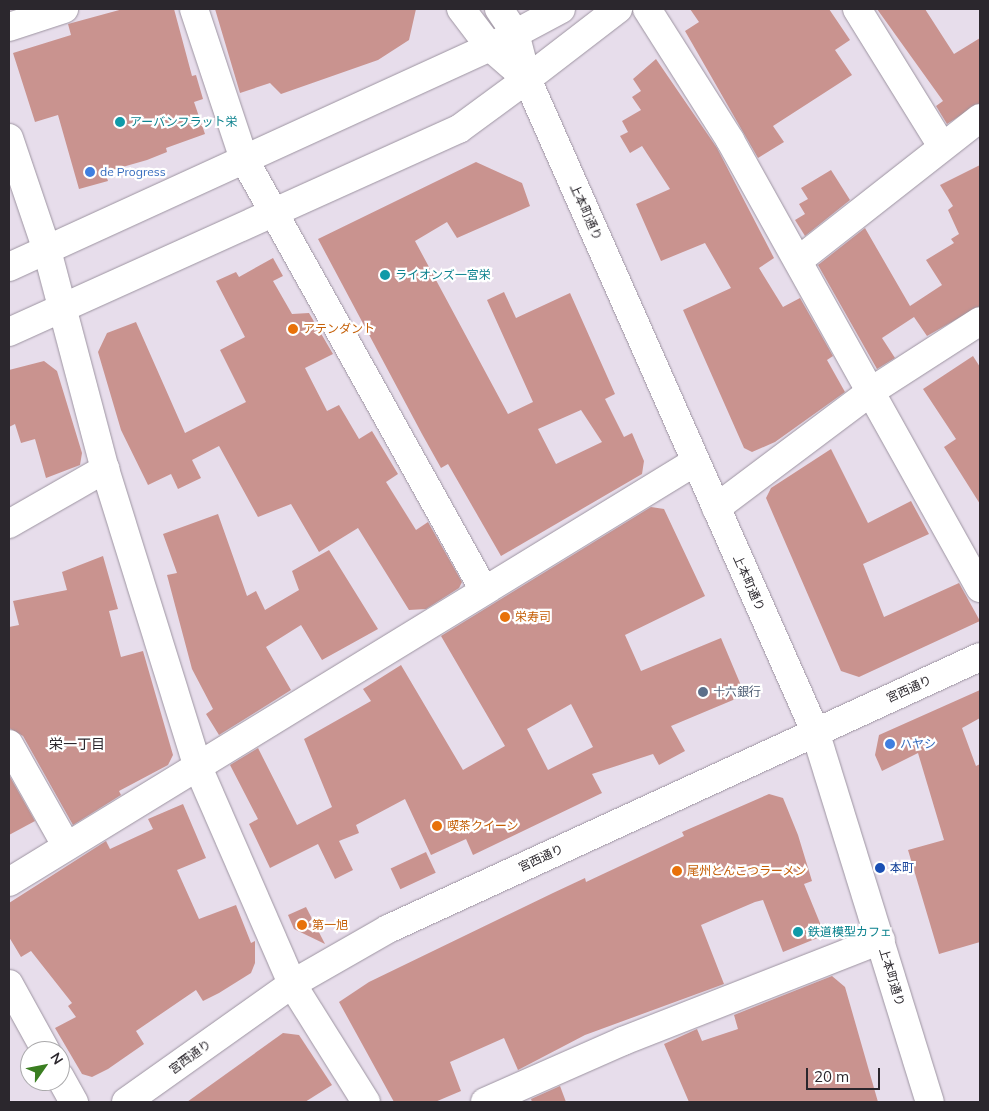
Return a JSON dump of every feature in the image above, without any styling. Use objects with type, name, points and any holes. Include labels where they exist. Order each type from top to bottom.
[{"type":"main road","points":[[9,27],[64,9]]},
{"type":"main road","points":[[194,9],[244,159],[270,212],[484,590]]},
{"type":"main road","points":[[461,9],[490,47],[526,79]]},
{"type":"main road","points":[[499,9],[515,33],[526,79]]},
{"type":"main road","points":[[9,267],[490,47],[562,9]]},
{"type":"main road","points":[[9,332],[270,212],[459,129],[618,9]]},
{"type":"main road","points":[[647,9],[799,260],[873,390],[980,588]]},
{"type":"main road","points":[[857,9],[942,146]]},
{"type":"main road","name":"上本町通り","points":[[526,79],[815,731],[930,1102]]},
{"type":"main road","points":[[799,260],[980,118]]},
{"type":"main road","points":[[9,138],[46,250],[105,469],[197,765],[292,984],[366,1102]]},
{"type":"main road","points":[[716,508],[873,390],[980,321]]},
{"type":"main road","points":[[9,882],[197,765],[695,462]]},
{"type":"main road","points":[[9,524],[105,469]]},
{"type":"main road","name":"宮西通り","points":[[126,1102],[292,984],[388,929],[815,731],[980,657]]},
{"type":"main road","points":[[9,744],[66,846]]},
{"type":"main road","points":[[485,1102],[623,1041],[881,940]]},
{"type":"main road","points":[[9,984],[40,1041]]},
{"type":"main road","points":[[68,1091],[74,1102]]},
{"type":"building","points":[[123,9],[174,9],[192,76],[196,75],[203,99],[194,102],[205,134],[166,148],[167,152],[147,160],[105,172],[108,181],[79,189],[58,115],[35,122],[13,53],[71,35],[68,24]]},
{"type":"building","points":[[215,9],[416,9],[409,40],[378,60],[281,94],[270,83],[240,93]]},
{"type":"building","points":[[690,9],[829,9],[850,40],[835,50],[852,75],[773,126],[784,142],[758,158],[685,31],[699,22]]},
{"type":"building","points":[[877,9],[925,9],[954,54],[980,38],[980,103],[947,124],[936,106],[943,101]]},
{"type":"building","points":[[656,59],[717,148],[774,258],[759,268],[783,307],[800,298],[833,356],[827,360],[845,392],[775,442],[752,452],[744,448],[683,310],[731,288],[705,243],[661,261],[636,204],[670,189],[642,146],[630,153],[620,136],[628,132],[622,121],[641,110],[632,97],[641,91],[633,79]]},
{"type":"building","points":[[476,162],[522,183],[530,206],[457,238],[447,222],[415,241],[508,414],[533,402],[487,300],[504,292],[516,318],[570,293],[615,394],[605,399],[624,437],[632,433],[644,461],[642,474],[501,556],[448,464],[441,468],[318,239]],"holes":[[[581,410],[602,442],[556,464],[538,429]]]},
{"type":"building","points":[[980,165],[980,306],[927,336],[914,317],[882,338],[895,358],[877,369],[818,265],[865,228],[910,306],[942,285],[926,260],[954,243],[951,239],[959,234],[948,210],[953,206],[940,185]]},
{"type":"building","points":[[831,170],[850,200],[805,236],[795,220],[805,214],[799,204],[808,199],[801,188]]},
{"type":"building","points":[[273,258],[283,276],[273,281],[292,314],[309,313],[333,354],[305,368],[327,411],[339,405],[359,439],[372,431],[398,474],[386,482],[416,530],[428,522],[462,582],[459,588],[426,609],[409,610],[358,528],[319,552],[291,504],[258,517],[219,446],[192,460],[201,478],[178,489],[171,474],[148,485],[121,430],[98,352],[107,333],[136,322],[185,433],[246,402],[220,350],[245,337],[216,281],[236,272],[239,277]]},
{"type":"building","points":[[973,356],[980,367],[980,504],[944,447],[956,439],[923,389]]},
{"type":"building","points":[[44,361],[57,371],[82,453],[80,465],[46,478],[35,439],[21,443],[15,424],[9,427],[9,370]]},
{"type":"building","points":[[831,449],[868,523],[911,501],[929,534],[863,564],[884,617],[959,583],[980,621],[859,677],[841,671],[766,498],[771,488]]},
{"type":"building","points":[[651,507],[664,509],[705,596],[625,635],[641,671],[721,638],[745,695],[671,726],[685,751],[659,765],[653,754],[592,774],[602,793],[473,855],[466,839],[431,855],[405,799],[356,825],[359,833],[339,841],[353,870],[335,879],[318,844],[270,868],[249,824],[258,819],[230,765],[258,748],[297,825],[332,807],[304,739],[371,701],[363,689],[401,665],[463,770],[505,746],[441,636]],"holes":[[[571,704],[593,747],[548,770],[527,729]]]},
{"type":"building","points":[[218,514],[247,596],[256,591],[265,610],[299,590],[292,571],[329,550],[378,629],[322,660],[301,625],[266,647],[291,690],[219,735],[206,714],[213,709],[192,669],[167,575],[177,573],[163,534]]},
{"type":"building","points":[[103,556],[118,609],[109,611],[121,657],[143,651],[173,755],[168,765],[119,791],[121,795],[73,825],[23,736],[9,728],[9,627],[19,625],[13,601],[67,590],[62,572]]},
{"type":"building","points":[[980,690],[980,718],[962,728],[976,766],[980,764],[980,942],[939,954],[908,850],[944,840],[918,753],[882,771],[875,755],[879,735]]},
{"type":"building","points":[[9,775],[35,821],[9,835]]},
{"type":"building","points":[[769,794],[783,798],[798,835],[812,881],[804,884],[822,928],[820,937],[783,952],[763,900],[755,902],[701,925],[724,984],[585,1035],[518,1070],[504,1038],[450,1062],[461,1091],[435,1102],[394,1102],[339,1002],[369,982],[585,878],[586,882],[684,836],[682,832]]},
{"type":"building","points":[[183,804],[206,858],[177,870],[199,919],[236,905],[251,943],[255,941],[255,963],[251,973],[219,993],[203,1001],[196,990],[136,1031],[144,1044],[108,1069],[92,1077],[82,1074],[70,1054],[70,1041],[63,1041],[55,1028],[76,1017],[68,1006],[72,1003],[31,951],[21,957],[9,937],[9,903],[106,841],[110,849],[153,829],[148,819]]},
{"type":"building","points":[[426,852],[436,873],[400,889],[391,868]]},
{"type":"building","points":[[306,907],[325,944],[294,929],[288,915]]},
{"type":"building","points":[[832,976],[845,987],[878,1102],[689,1102],[664,1044],[697,1029],[702,1041],[738,1029],[734,1015]]},
{"type":"building","points":[[283,1033],[299,1035],[332,1085],[305,1102],[187,1102]]},
{"type":"building","points":[[560,1086],[566,1102],[532,1102],[531,1099]]},
{"type":"place","name":"アーバンフラット栄","points":[[120,122]]},
{"type":"place","name":"de Progress","points":[[90,172]]},
{"type":"place","name":"ライオンズ一宮栄","points":[[385,275]]},
{"type":"place","name":"アテンダント","points":[[293,329]]},
{"type":"place","name":"栄寿司","points":[[505,617]]},
{"type":"place","name":"十六銀行","points":[[703,692]]},
{"type":"place","name":"ハヤシ","points":[[890,744]]},
{"type":"place","name":"喫茶クイーン","points":[[437,826]]},
{"type":"place","name":"本町","points":[[880,868]]},
{"type":"place","name":"尾州とんこつラーメン","points":[[677,871]]},
{"type":"place","name":"第一旭","points":[[302,925]]},
{"type":"place","name":"鉄道模型カフェ","points":[[798,932]]},
{"type":"district","name":"栄一丁目","points":[[77,744]]}]
